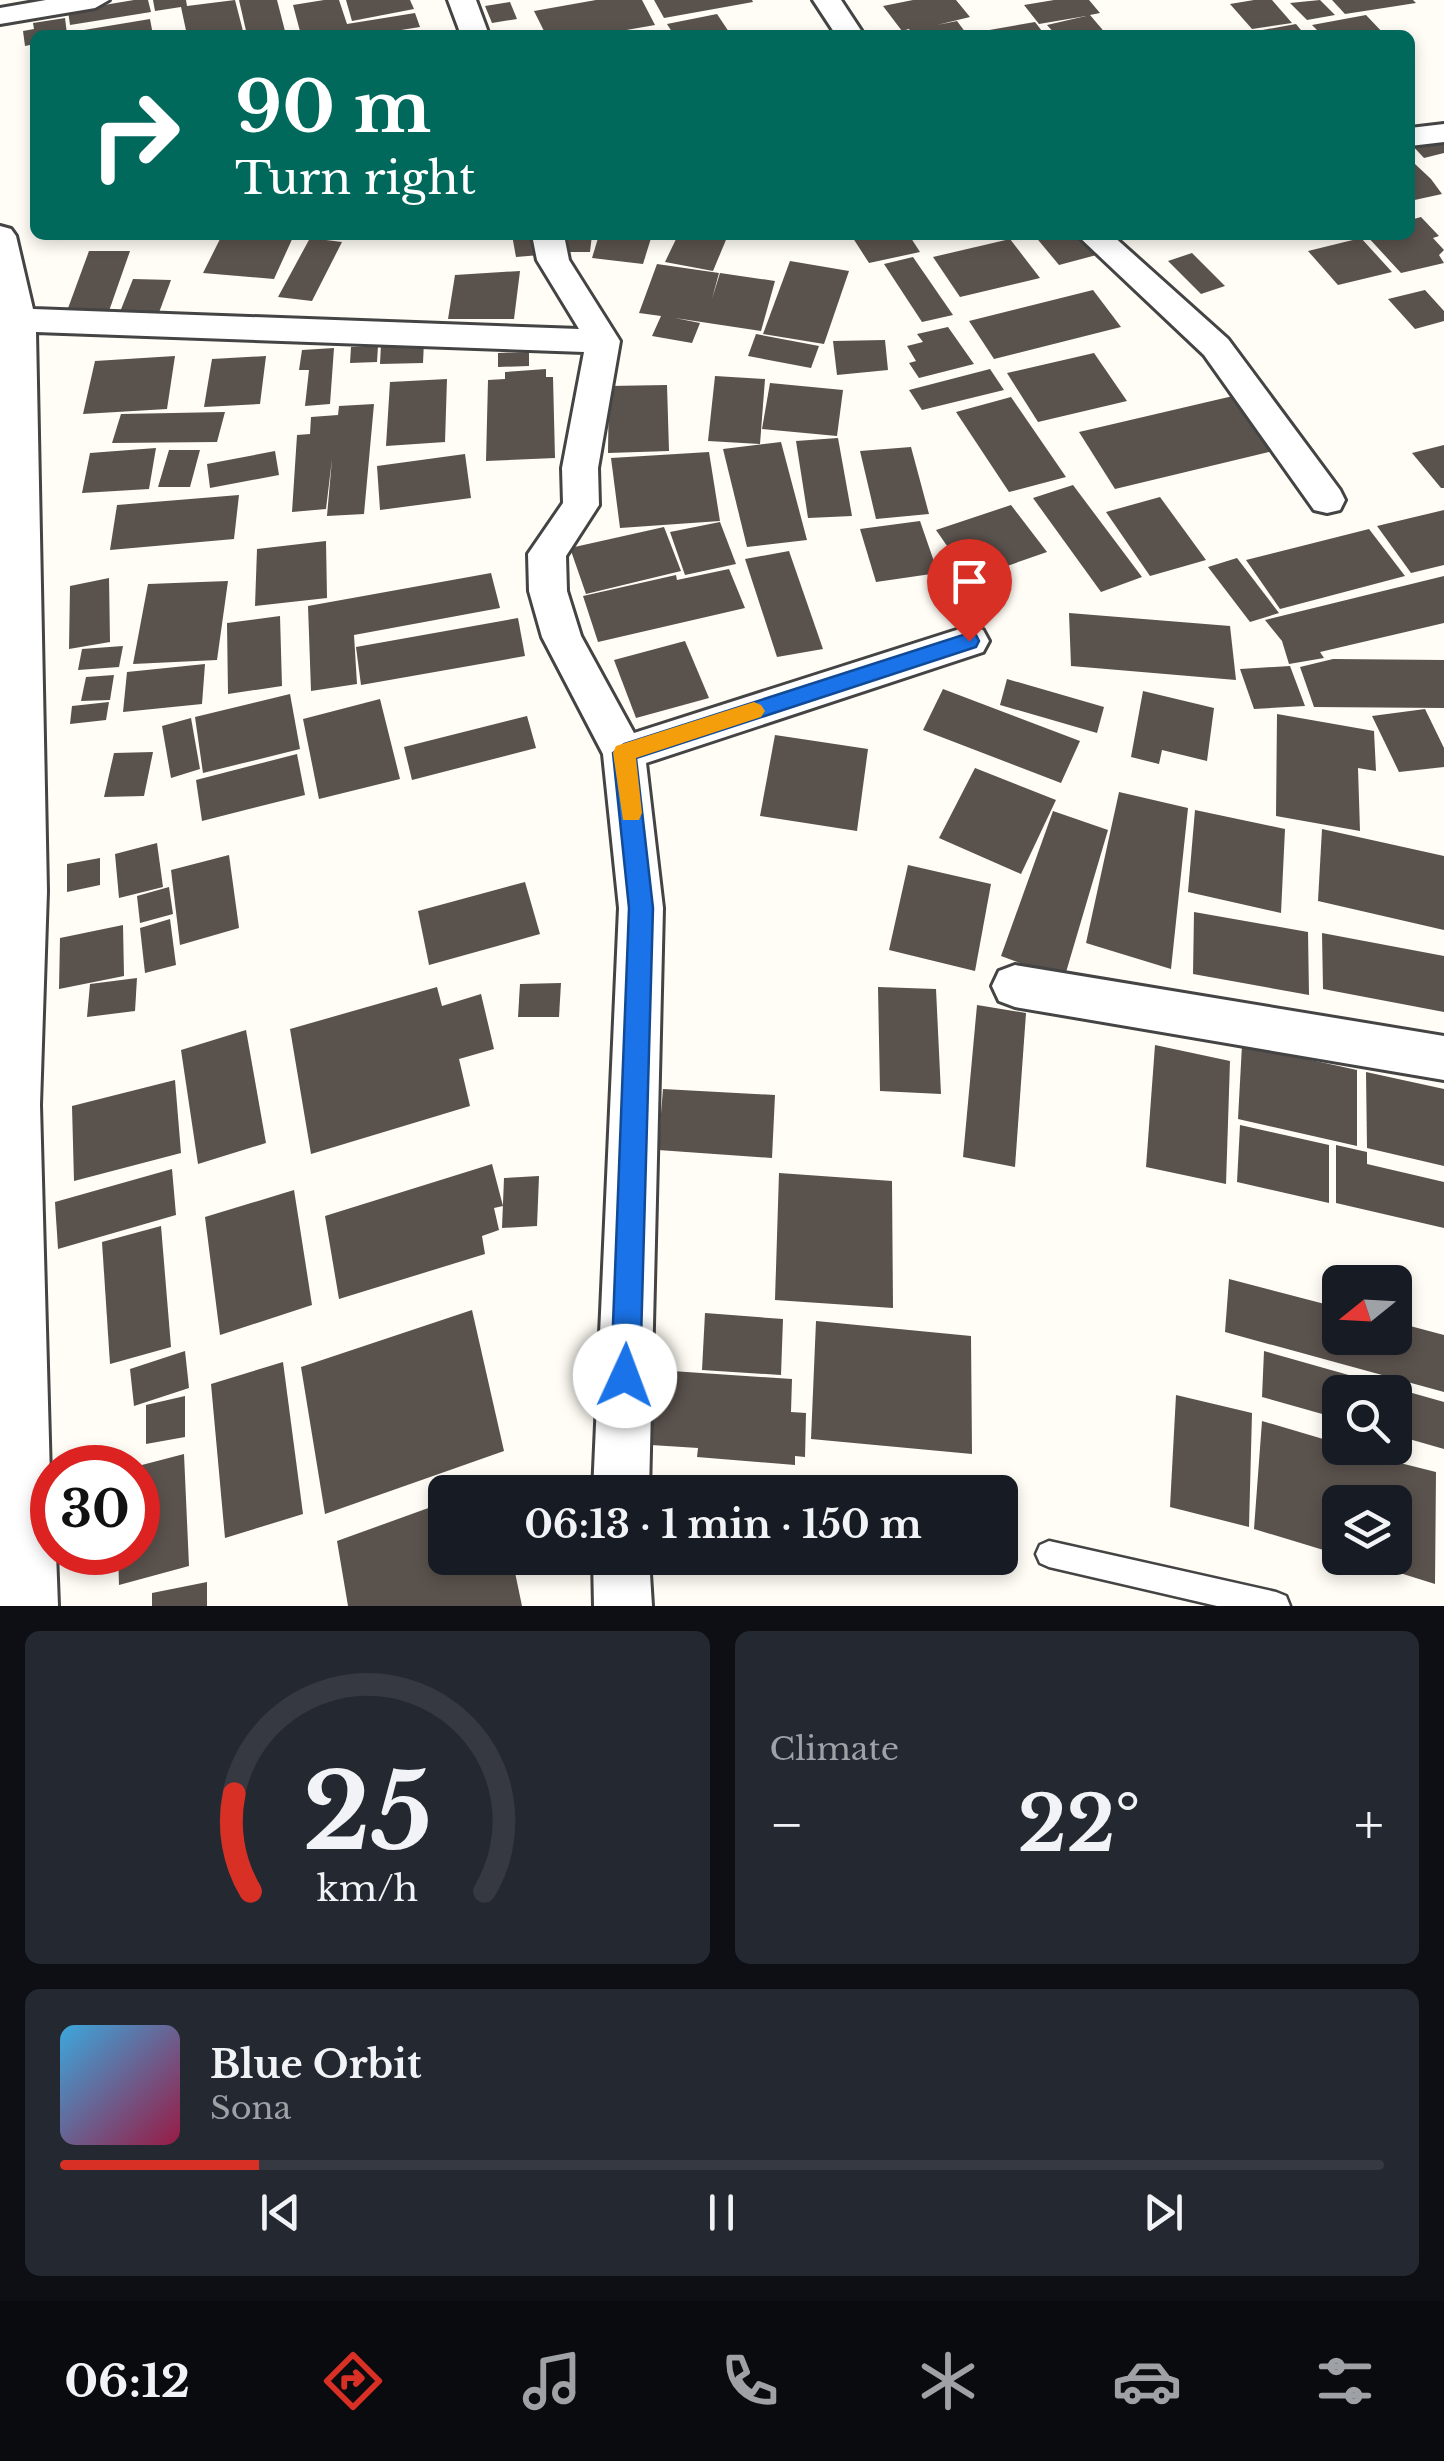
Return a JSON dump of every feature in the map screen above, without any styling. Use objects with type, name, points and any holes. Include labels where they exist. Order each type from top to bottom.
[{"type":"street","points":[[0,16],[94,0]]},
{"type":"street","points":[[462,0],[473,30]]},
{"type":"street","points":[[827,0],[847,30]]},
{"type":"street","points":[[1415,136],[1444,133]]},
{"type":"street","points":[[0,236],[19,320],[8,1106],[28,1606]]},
{"type":"street","points":[[549,240],[553,260],[602,342],[580,468],[581,504],[547,554],[548,591],[562,637],[624,753],[641,908],[623,1475]]},
{"type":"street","points":[[1098,240],[1216,347],[1327,500]]},
{"type":"street","points":[[19,320],[602,342]]},
{"type":"street","points":[[624,753],[969,641]]},
{"type":"street","points":[[1014,986],[1444,1058]]},
{"type":"street","points":[[622,1575],[623,1606]]},
{"type":"lane","points":[[1049,1554],[1276,1606]]},
{"type":"building","points":[[148,0],[151,12],[70,25],[68,11]]},
{"type":"building","points":[[153,0],[186,0],[187,6],[235,0],[243,30],[186,30],[181,7],[155,11]]},
{"type":"building","points":[[239,0],[277,0],[285,30],[246,30]]},
{"type":"building","points":[[339,0],[347,24],[415,13],[420,27],[300,30],[293,5]]},
{"type":"building","points":[[346,0],[410,0],[414,9],[352,21]]},
{"type":"building","points":[[596,0],[642,0],[655,25],[626,30],[544,30],[534,11]]},
{"type":"building","points":[[654,0],[752,0],[753,2],[664,18]]},
{"type":"building","points":[[913,0],[956,0],[970,17],[937,25],[957,21],[964,30],[901,30],[883,6]]},
{"type":"building","points":[[1089,0],[1100,13],[1090,15],[1103,30],[1052,30],[1047,25],[1086,16],[1039,24],[1024,5]]},
{"type":"building","points":[[1272,0],[1292,23],[1252,29],[1230,4]]},
{"type":"building","points":[[1320,0],[1335,15],[1307,20],[1290,3]]},
{"type":"building","points":[[1332,0],[1413,0],[1416,3],[1345,14]]},
{"type":"building","points":[[510,2],[517,19],[492,23],[485,6]]},
{"type":"building","points":[[717,14],[728,30],[671,30],[667,24]]},
{"type":"building","points":[[1366,15],[1380,30],[1317,30],[1312,25]]},
{"type":"building","points":[[65,18],[66,30],[30,30],[30,45],[25,46],[23,31],[34,29],[33,23]]},
{"type":"building","points":[[150,19],[152,30],[84,30]]},
{"type":"building","points":[[1035,22],[1041,30],[989,30]]},
{"type":"building","points":[[1296,24],[1301,30],[1263,30]]},
{"type":"building","points":[[1438,137],[1444,143],[1444,153],[1424,158],[1415,148],[1415,142]]},
{"type":"building","points":[[1415,164],[1431,179],[1442,194],[1415,200]]},
{"type":"building","points":[[1421,217],[1439,236],[1433,238],[1444,250],[1439,255],[1444,263],[1401,273],[1371,240],[1415,240],[1415,219]]},
{"type":"building","points":[[220,240],[292,240],[274,279],[203,273]]},
{"type":"building","points":[[309,240],[342,242],[312,301],[278,297]]},
{"type":"building","points":[[513,240],[538,240],[540,255],[516,257]]},
{"type":"building","points":[[561,240],[591,240],[590,252],[560,252]]},
{"type":"building","points":[[597,240],[650,240],[643,264],[592,258]]},
{"type":"building","points":[[676,240],[726,240],[713,271],[665,262]]},
{"type":"building","points":[[854,240],[912,240],[920,252],[869,263]]},
{"type":"building","points":[[1011,240],[1040,278],[960,297],[933,257]]},
{"type":"building","points":[[1038,240],[1093,240],[1104,253],[1059,265]]},
{"type":"building","points":[[1363,240],[1392,272],[1338,285],[1308,251]]},
{"type":"building","points":[[89,251],[130,251],[109,311],[67,311]]},
{"type":"building","points":[[1192,253],[1225,286],[1201,294],[1168,261]]},
{"type":"building","points":[[913,257],[953,315],[922,322],[884,264]]},
{"type":"building","points":[[790,261],[849,271],[824,344],[763,334]]},
{"type":"building","points":[[657,264],[719,273],[712,299],[720,273],[775,281],[761,331],[675,318],[700,323],[692,343],[652,336],[661,316],[639,313]]},
{"type":"building","points":[[520,271],[514,319],[448,319],[455,275]]},
{"type":"building","points":[[133,279],[171,280],[157,318],[118,317]]},
{"type":"building","points":[[1093,290],[1121,327],[994,359],[969,321]]},
{"type":"building","points":[[1425,290],[1444,311],[1444,321],[1415,329],[1388,299]]},
{"type":"building","points":[[948,327],[974,364],[919,378],[909,363],[916,361],[907,346],[923,342],[917,334]]},
{"type":"building","points":[[756,334],[819,346],[811,368],[748,356]]},
{"type":"building","points":[[885,340],[888,370],[837,375],[833,341]]},
{"type":"building","points":[[424,341],[423,363],[380,364],[381,344]]},
{"type":"building","points":[[378,346],[377,362],[350,363],[351,347]]},
{"type":"building","points":[[334,348],[330,404],[305,406],[309,370],[299,370],[302,350]]},
{"type":"building","points":[[529,352],[529,366],[498,367],[498,353]]},
{"type":"building","points":[[1094,353],[1127,401],[1038,422],[1007,373]]},
{"type":"building","points":[[175,356],[167,409],[83,414],[95,361]]},
{"type":"building","points":[[266,356],[260,404],[204,407],[212,359]]},
{"type":"building","points":[[546,369],[546,377],[553,377],[555,458],[486,461],[488,380],[505,379],[505,372]]},
{"type":"building","points":[[990,369],[1004,390],[922,410],[909,390]]},
{"type":"building","points":[[715,376],[765,379],[760,444],[708,441]]},
{"type":"building","points":[[447,379],[445,442],[386,446],[390,382]]},
{"type":"building","points":[[770,383],[843,390],[837,436],[762,429]]},
{"type":"building","points":[[667,385],[669,451],[608,453],[609,386]]},
{"type":"building","points":[[1233,396],[1273,451],[1115,489],[1079,432]]},
{"type":"building","points":[[1011,397],[1066,477],[1009,492],[956,412]]},
{"type":"building","points":[[374,404],[364,514],[327,516],[332,459],[326,509],[292,512],[297,435],[310,434],[311,417],[338,415],[339,406]]},
{"type":"building","points":[[225,412],[217,442],[112,443],[121,414]]},
{"type":"building","points":[[838,438],[852,516],[808,518],[796,441]]},
{"type":"building","points":[[781,442],[807,540],[747,547],[723,449]]},
{"type":"building","points":[[1444,445],[1444,488],[1441,488],[1412,453]]},
{"type":"building","points":[[911,447],[929,514],[876,519],[860,451]]},
{"type":"building","points":[[156,448],[149,489],[82,493],[90,453]]},
{"type":"building","points":[[169,450],[200,450],[190,487],[158,487]]},
{"type":"building","points":[[275,451],[279,475],[210,488],[207,464]]},
{"type":"building","points":[[709,452],[720,521],[620,528],[611,458]]},
{"type":"building","points":[[465,454],[471,498],[380,510],[377,466]]},
{"type":"building","points":[[1073,485],[1142,577],[1101,592],[1033,498]]},
{"type":"building","points":[[239,495],[234,539],[110,550],[117,505]]},
{"type":"building","points":[[1160,497],[1206,560],[1150,576],[1106,512]]},
{"type":"building","points":[[1011,505],[1047,552],[970,579],[936,530]]},
{"type":"building","points":[[1444,510],[1444,565],[1411,573],[1377,526]]},
{"type":"building","points":[[920,521],[938,573],[876,582],[860,529]]},
{"type":"building","points":[[720,522],[736,564],[685,575],[670,532]]},
{"type":"building","points":[[664,527],[681,571],[586,594],[570,548]]},
{"type":"building","points":[[1369,529],[1405,576],[1280,609],[1246,560]]},
{"type":"building","points":[[326,541],[327,598],[255,606],[257,549]]},
{"type":"building","points":[[789,551],[823,649],[777,657],[745,559]]},
{"type":"building","points":[[1237,558],[1279,613],[1250,622],[1208,567]]},
{"type":"building","points":[[729,569],[745,608],[598,642],[583,596],[676,575],[677,580]]},
{"type":"building","points":[[491,573],[500,608],[354,635],[357,684],[311,691],[308,606]]},
{"type":"building","points":[[1444,576],[1444,623],[1320,652],[1324,658],[1289,664],[1282,641],[1265,620]]},
{"type":"building","points":[[109,578],[110,642],[69,649],[70,586]]},
{"type":"building","points":[[228,581],[217,660],[133,664],[148,584]]},
{"type":"building","points":[[1069,613],[1230,626],[1236,680],[1071,666]]},
{"type":"building","points":[[280,616],[282,686],[228,694],[227,623]]},
{"type":"building","points":[[518,618],[525,656],[361,685],[356,647]]},
{"type":"building","points":[[685,641],[709,698],[636,718],[614,660]]},
{"type":"building","points":[[123,646],[119,667],[78,670],[82,649]]},
{"type":"building","points":[[1333,659],[1444,660],[1444,708],[1314,707],[1300,667]]},
{"type":"building","points":[[205,664],[202,704],[123,712],[127,672]]},
{"type":"building","points":[[1290,666],[1305,706],[1254,709],[1240,669]]},
{"type":"building","points":[[114,675],[110,700],[81,701],[86,677]]},
{"type":"building","points":[[1007,679],[1104,707],[1097,733],[1000,705]]},
{"type":"building","points":[[943,689],[1080,741],[1061,783],[923,730]]},
{"type":"building","points":[[1143,691],[1214,708],[1207,761],[1162,750],[1159,764],[1131,757]]},
{"type":"building","points":[[290,694],[300,749],[203,773],[195,717]]},
{"type":"building","points":[[380,699],[400,779],[319,799],[303,719]]},
{"type":"building","points":[[109,702],[106,720],[70,724],[72,706]]},
{"type":"building","points":[[1425,709],[1444,748],[1444,767],[1399,772],[1372,716]]},
{"type":"building","points":[[1277,714],[1374,731],[1376,771],[1358,768],[1360,831],[1276,816]]},
{"type":"building","points":[[527,716],[536,748],[412,780],[404,747]]},
{"type":"building","points":[[191,718],[200,769],[171,778],[162,726]]},
{"type":"building","points":[[775,735],[868,749],[857,831],[760,816]]},
{"type":"building","points":[[153,752],[144,796],[104,797],[114,753]]},
{"type":"building","points":[[297,754],[305,795],[202,821],[196,780]]},
{"type":"building","points":[[975,768],[1056,800],[1021,874],[939,838]]},
{"type":"building","points":[[1119,792],[1188,808],[1171,969],[1086,943]]},
{"type":"building","points":[[1195,810],[1285,829],[1281,913],[1188,892]]},
{"type":"building","points":[[1053,811],[1108,830],[1064,979],[1001,956]]},
{"type":"building","points":[[1322,829],[1444,856],[1444,930],[1318,901]]},
{"type":"building","points":[[157,843],[163,887],[119,898],[115,854]]},
{"type":"building","points":[[229,855],[239,928],[180,945],[171,870]]},
{"type":"building","points":[[100,858],[100,885],[67,892],[67,864]]},
{"type":"building","points":[[908,865],[991,884],[975,971],[889,950]]},
{"type":"building","points":[[525,882],[540,934],[429,965],[418,911]]},
{"type":"building","points":[[169,887],[173,914],[140,923],[137,896]]},
{"type":"building","points":[[1194,912],[1308,932],[1309,995],[1193,974]]},
{"type":"building","points":[[170,919],[176,965],[145,973],[140,928]]},
{"type":"building","points":[[123,925],[124,976],[59,989],[60,938]]},
{"type":"building","points":[[1322,933],[1444,956],[1444,1012],[1323,989]]},
{"type":"building","points":[[137,978],[135,1011],[87,1017],[90,984]]},
{"type":"building","points":[[561,983],[559,1017],[518,1017],[520,984]]},
{"type":"building","points":[[437,987],[442,1006],[481,994],[494,1049],[459,1059],[470,1106],[311,1154],[290,1029]]},
{"type":"building","points":[[878,987],[936,989],[941,1094],[880,1091]]},
{"type":"building","points":[[977,1005],[1026,1013],[1015,1167],[963,1157]]},
{"type":"building","points":[[246,1030],[266,1143],[198,1164],[181,1050]]},
{"type":"building","points":[[1155,1045],[1230,1061],[1226,1184],[1146,1167]]},
{"type":"building","points":[[1242,1045],[1357,1070],[1357,1146],[1238,1119]]},
{"type":"building","points":[[1366,1072],[1444,1089],[1444,1166],[1367,1148]]},
{"type":"building","points":[[175,1080],[181,1153],[74,1181],[72,1106]]},
{"type":"building","points":[[663,1089],[775,1095],[772,1158],[658,1150]]},
{"type":"building","points":[[1240,1125],[1329,1145],[1329,1203],[1237,1182]]},
{"type":"building","points":[[1336,1145],[1367,1152],[1367,1164],[1444,1182],[1444,1228],[1336,1203]]},
{"type":"building","points":[[492,1164],[503,1206],[494,1208],[499,1230],[482,1236],[485,1254],[339,1299],[325,1216]]},
{"type":"building","points":[[172,1169],[176,1215],[58,1249],[55,1202]]},
{"type":"building","points":[[779,1173],[892,1181],[893,1308],[775,1300]]},
{"type":"building","points":[[539,1176],[537,1226],[502,1228],[504,1178]]},
{"type":"building","points":[[294,1190],[312,1305],[220,1335],[205,1217]]},
{"type":"building","points":[[161,1226],[171,1347],[110,1364],[102,1242]]},
{"type":"building","points":[[1229,1279],[1322,1303],[1322,1355],[1412,1355],[1412,1327],[1444,1335],[1444,1392],[1412,1383],[1412,1375],[1382,1375],[1225,1332]]},
{"type":"building","points":[[472,1310],[504,1451],[325,1514],[301,1367]]},
{"type":"building","points":[[705,1313],[783,1319],[781,1375],[702,1370]]},
{"type":"building","points":[[816,1321],[971,1336],[972,1454],[811,1439]]},
{"type":"building","points":[[185,1351],[189,1388],[134,1406],[130,1369]]},
{"type":"building","points":[[1264,1351],[1349,1375],[1322,1375],[1322,1414],[1262,1397]]},
{"type":"building","points":[[283,1362],[303,1514],[225,1538],[211,1384]]},
{"type":"building","points":[[657,1370],[792,1379],[791,1412],[806,1413],[805,1457],[795,1456],[795,1465],[697,1457],[698,1448],[651,1445]]},
{"type":"building","points":[[1412,1393],[1444,1402],[1444,1449],[1412,1440]]},
{"type":"building","points":[[1176,1395],[1252,1413],[1249,1527],[1170,1507]]},
{"type":"building","points":[[185,1396],[185,1437],[146,1444],[146,1405]]},
{"type":"building","points":[[1262,1421],[1322,1439],[1322,1465],[1408,1465],[1436,1472],[1435,1584],[1406,1575],[1412,1575],[1412,1485],[1322,1485],[1322,1550],[1254,1529]]},
{"type":"building","points":[[184,1454],[189,1566],[160,1574],[160,1460]]},
{"type":"building","points":[[428,1508],[428,1575],[516,1575],[522,1606],[348,1606],[337,1541]]},
{"type":"building","points":[[119,1575],[156,1575],[119,1585]]},
{"type":"building","points":[[207,1582],[207,1606],[152,1606],[152,1593]]},
{"type":"slow traffic","points":[[631,813],[624,753],[754,711]]},
{"type":"route","points":[[625,1376],[641,908],[624,753],[969,641]]}]
